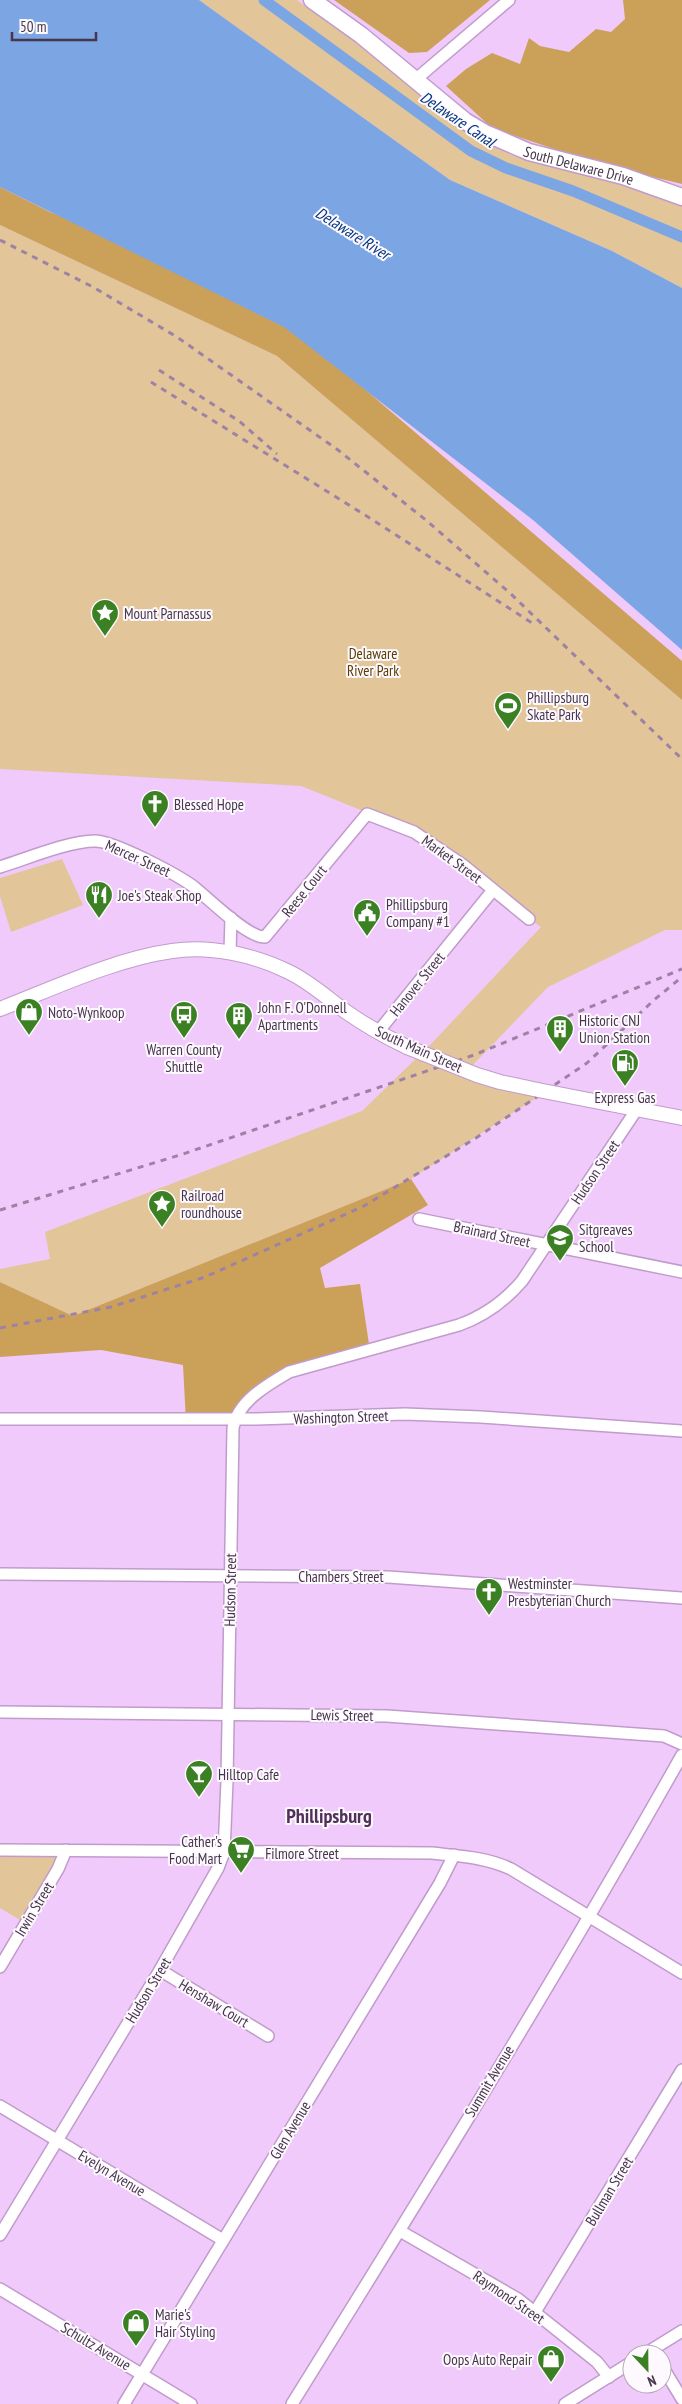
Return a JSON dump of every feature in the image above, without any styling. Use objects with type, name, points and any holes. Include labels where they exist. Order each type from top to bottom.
[{"type":"highway","name":"South Delaware Drive","points":[[312,0],[361,35],[472,126],[512,146],[538,155],[636,180],[682,197]]},
{"type":"main road","name":"South Main Street","points":[[0,1009],[117,965],[150,956],[172,951],[230,952],[275,965],[291,973],[378,1032],[408,1047],[477,1075],[538,1090],[682,1118]]},
{"type":"street","points":[[415,80],[509,0]]},
{"type":"street","name":"Market Street","points":[[367,814],[414,832],[463,865],[529,919]]},
{"type":"street","name":"Reese Court","points":[[231,918],[261,937],[269,935],[367,814]]},
{"type":"street","name":"Mercer Street","points":[[0,867],[77,844],[98,841],[174,873],[231,918]]},
{"type":"street","name":"Hanover Street","points":[[378,1032],[493,890]]},
{"type":"street","points":[[230,952],[231,918]]},
{"type":"street","name":"Hudson Street","points":[[0,2236],[160,1970],[215,1874],[224,1852],[234,1419],[242,1406],[289,1372],[459,1325],[488,1312],[511,1293],[546,1245],[637,1109]]},
{"type":"street","name":"Brainard Street","points":[[419,1219],[682,1272]]},
{"type":"street","name":"Washington Street","points":[[0,1419],[234,1419],[405,1414],[482,1417],[682,1431]]},
{"type":"street","name":"Chambers Street","points":[[0,1574],[388,1576],[682,1598]]},
{"type":"street","name":"Lewis Street","points":[[0,1712],[407,1717],[664,1736],[682,1744]]},
{"type":"street","name":"Summit Avenue","points":[[292,2404],[400,2231],[682,1755]]},
{"type":"street","name":"Filmore Street","points":[[0,1850],[432,1853],[454,1855],[501,1864],[682,1973]]},
{"type":"street","name":"Irwin Street","points":[[0,1967],[58,1869],[66,1850]]},
{"type":"street","name":"Glen Avenue","points":[[124,2404],[440,1883],[454,1855]]},
{"type":"street","name":"Henshaw Court","points":[[160,1970],[268,2036]]},
{"type":"street","name":"Bullman Street","points":[[536,2312],[682,2070]]},
{"type":"street","name":"Evelyn Avenue","points":[[0,2106],[223,2240]]},
{"type":"street","name":"Raymond Street","points":[[400,2231],[509,2294],[536,2312],[597,2362],[609,2377]]},
{"type":"street","name":"Schultz Avenue","points":[[0,2289],[191,2404]]},
{"type":"street","points":[[664,2344],[682,2331]]},
{"type":"street","points":[[565,2404],[622,2369]]},
{"type":"street","points":[[672,2383],[682,2400]]},
{"type":"green space","points":[[199,0],[297,0],[374,55],[451,119],[487,144],[516,157],[639,189],[682,205],[682,288],[612,251],[450,180]]},
{"type":"green space","name":"Delaware River Park","points":[[0,225],[277,356],[682,700],[682,930],[665,930],[548,987],[468,1070],[542,1094],[411,1179],[73,1316],[0,1282],[0,1269],[50,1259],[45,1232],[362,1111],[432,1043],[541,927],[408,829],[301,786],[0,769]]},
{"type":"green space","points":[[62,859],[83,905],[11,932],[0,896],[0,878]]},
{"type":"green space","points":[[0,1851],[68,1851],[25,1923],[0,1908]]},
{"type":"shaded area","points":[[334,0],[490,0],[427,52],[409,53]]},
{"type":"shaded area","points":[[623,0],[682,0],[682,184],[599,164],[492,128],[446,86],[466,69],[492,53],[520,64],[529,38],[540,46],[569,52],[596,29],[611,32],[625,19]]},
{"type":"shaded area","points":[[0,187],[50,212],[248,289],[682,661],[682,700],[277,356],[0,225]]},
{"type":"shaded area","points":[[411,1179],[428,1205],[320,1268],[325,1288],[360,1284],[370,1351],[291,1372],[235,1421],[186,1422],[183,1365],[101,1350],[0,1357],[0,1282],[73,1316]]},
{"type":"water","name":"Delaware River","points":[[0,0],[199,0],[450,180],[612,251],[682,288],[682,650],[533,520],[284,327],[0,187]]},
{"type":"waterway","name":"Delaware Canal","points":[[264,0],[471,151],[506,168],[573,191],[682,237]]},
{"type":"railway","points":[[0,240],[93,287],[177,337],[338,450],[427,521],[511,594],[682,759]]},
{"type":"railway","points":[[159,370],[239,421],[277,454]]},
{"type":"railway","points":[[151,382],[365,515],[535,625]]},
{"type":"railway","points":[[0,1210],[183,1154],[474,1055],[682,969]]},
{"type":"railway","points":[[0,1328],[111,1307],[205,1277],[364,1206],[476,1138],[587,1063],[654,1000],[682,977]]},
{"type":"place","name":"Mount Parnassus","points":[[105,637]]},
{"type":"place","name":"Phillipsburg Skate Park","points":[[508,730]]},
{"type":"place","name":"Blessed Hope","points":[[155,828]]},
{"type":"place","name":"Joe's Steak Shop","points":[[99,919]]},
{"type":"place","name":"Phillipsburg Company #1","points":[[367,937]]},
{"type":"place","name":"Noto-Wynkoop","points":[[29,1036]]},
{"type":"place","name":"Warren County Shuttle","points":[[184,1039]]},
{"type":"place","name":"John F. O'Donnell Apartments","points":[[239,1040]]},
{"type":"place","name":"Historic CNJ Union Station","points":[[560,1053]]},
{"type":"place","name":"Express Gas","points":[[625,1087]]},
{"type":"place","name":"Railroad roundhouse","points":[[162,1228]]},
{"type":"place","name":"Sitgreaves School","points":[[560,1262]]},
{"type":"place","name":"Westminster Presbyterian Church","points":[[489,1616]]},
{"type":"place","name":"Hilltop Cafe","points":[[199,1798]]},
{"type":"place","name":"Cather's Food Mart","points":[[241,1874]]},
{"type":"place","name":"Marie's Hair Styling","points":[[136,2347]]},
{"type":"place","name":"Oops Auto Repair","points":[[551,2383]]},
{"type":"district","name":"Phillipsburg","points":[[329,1816]]}]
